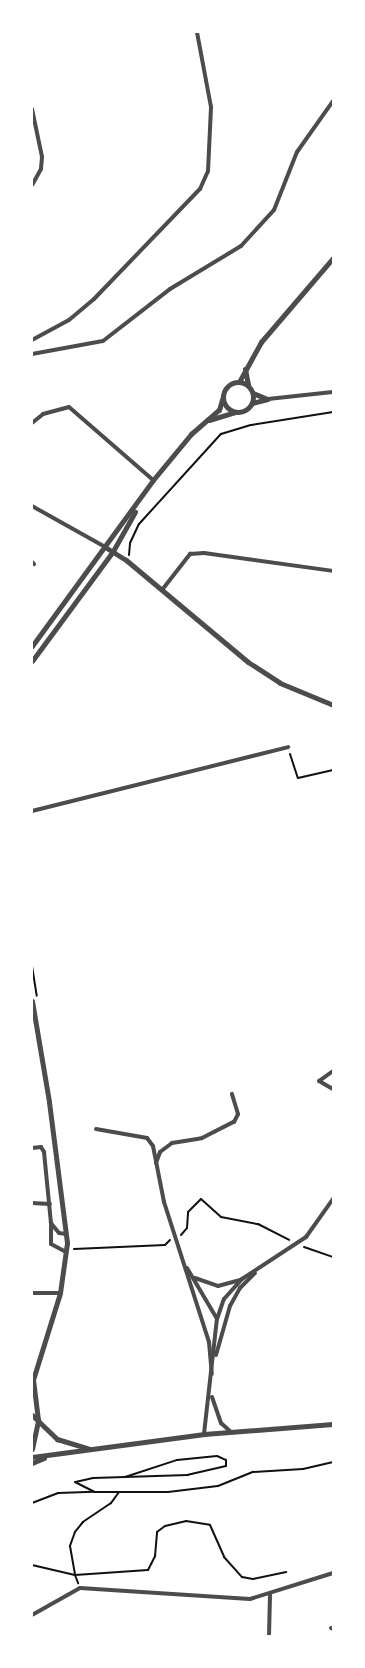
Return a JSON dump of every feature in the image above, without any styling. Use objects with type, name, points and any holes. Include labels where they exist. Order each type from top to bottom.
[{"type":"street","points":[[32,340],[69,320],[94,299],[200,189],[208,171],[211,107],[197,32]]},
{"type":"street","points":[[32,354],[103,341],[170,289],[241,246],[274,210],[297,152],[333,101]]},
{"type":"street","points":[[32,109],[42,157],[41,169],[32,185]]},
{"type":"street","points":[[239,382],[245,368],[261,342],[333,258]]},
{"type":"street","points":[[245,368],[248,385],[253,393],[268,399]]},
{"type":"street","points":[[32,661],[113,551],[153,480],[203,422],[220,410],[226,387],[239,382],[248,385]]},
{"type":"street","points":[[203,422],[241,411],[252,403],[268,399],[333,392]]},
{"type":"street","points":[[252,403],[253,393]]},
{"type":"street","points":[[223,396],[228,408],[241,411]]},
{"type":"street","points":[[32,423],[43,414],[69,407],[153,480]]},
{"type":"street","points":[[32,646],[147,491]]},
{"type":"street","points":[[32,506],[113,551],[126,560],[248,662],[280,683],[333,705]]},
{"type":"street","points":[[162,590],[190,554],[204,552],[333,571]]},
{"type":"street","points":[[32,811],[288,747]]},
{"type":"street","points":[[32,1001],[66,1234],[66,1252],[60,1293],[33,1382],[38,1420],[32,1448]]},
{"type":"street","points":[[333,1071],[319,1081],[333,1089]]},
{"type":"street","points":[[155,1166],[160,1152],[172,1143],[202,1138],[234,1122],[238,1114],[232,1094]]},
{"type":"street","points":[[96,1129],[147,1138],[153,1146],[155,1166],[209,1342],[212,1374]]},
{"type":"street","points":[[32,1148],[41,1147],[44,1152],[52,1223],[51,1244],[66,1252]]},
{"type":"street","points":[[193,1277],[218,1286],[242,1279],[306,1237],[333,1199]]},
{"type":"street","points":[[32,1203],[50,1204]]},
{"type":"street","points":[[52,1223],[59,1233],[66,1234]]},
{"type":"street","points":[[184,1262],[217,1319]]},
{"type":"street","points":[[214,1360],[230,1306],[240,1288],[260,1268]]},
{"type":"street","points":[[204,1434],[211,1394],[217,1319],[224,1299],[242,1279]]},
{"type":"street","points":[[32,1293],[60,1293]]},
{"type":"street","points":[[211,1394],[221,1423],[231,1432]]},
{"type":"street","points":[[32,1415],[57,1439],[93,1449]]},
{"type":"street","points":[[32,1457],[204,1434],[333,1424]]},
{"type":"street","points":[[32,1463],[56,1455]]},
{"type":"street","points":[[32,1614],[80,1588],[227,1599],[270,1595],[333,1573]]},
{"type":"street","points":[[269,1636],[270,1595]]},
{"type":"path","points":[[126,560],[139,524],[221,434],[251,425],[333,412]]},
{"type":"path","points":[[288,747],[298,778],[333,770]]},
{"type":"path","points":[[32,966],[38,1003]]},
{"type":"path","points":[[74,1245],[74,1250],[165,1245],[187,1228],[188,1212],[201,1199],[221,1217],[258,1224],[296,1244],[333,1257]]},
{"type":"path","points":[[95,1492],[75,1482],[125,1477],[188,1475],[226,1466],[226,1460],[217,1456],[177,1460],[125,1477]]},
{"type":"path","points":[[32,1503],[58,1493],[119,1492],[144,1494],[218,1486],[253,1472],[303,1469],[333,1462]]},
{"type":"path","points":[[80,1588],[75,1575],[70,1546],[75,1532],[82,1522],[111,1503],[119,1492]]},
{"type":"path","points":[[32,1565],[75,1575],[148,1570],[155,1556],[156,1532],[165,1526],[186,1522],[210,1525],[224,1557],[242,1576],[253,1579],[286,1572]]}]
